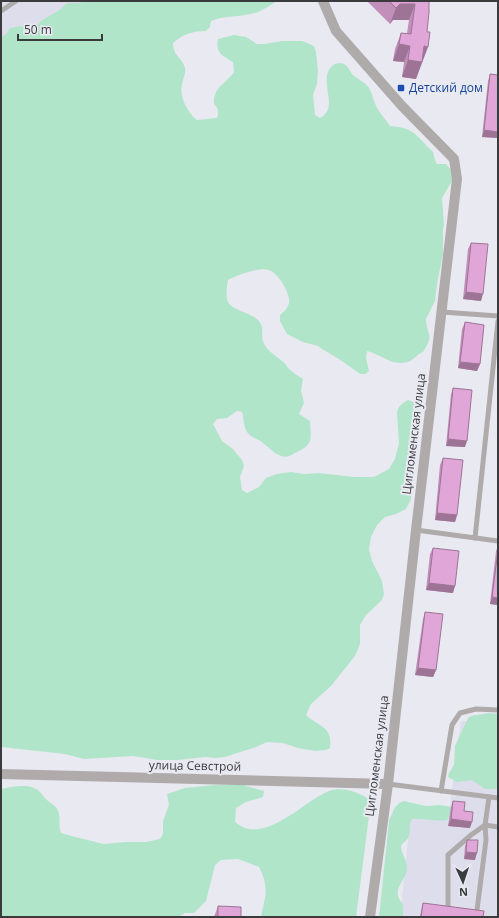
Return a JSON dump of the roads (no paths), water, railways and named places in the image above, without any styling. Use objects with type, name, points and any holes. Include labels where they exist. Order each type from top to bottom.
[{"type":"street","name":"Цигломенская улица","points":[[323,1],[336,31],[402,106],[454,159],[457,179],[388,784],[370,917]]},
{"type":"street","name":"улица Севстрой","points":[[1,774],[388,784]]},
{"type":"lane","points":[[1,11],[16,1]]},
{"type":"lane","points":[[442,312],[498,316]]},
{"type":"lane","points":[[475,538],[498,321]]},
{"type":"lane","points":[[416,530],[498,541]]},
{"type":"lane","points":[[441,791],[452,725],[460,712],[476,709],[498,710]]},
{"type":"lane","points":[[388,784],[498,798]]},
{"type":"lane","points":[[477,910],[486,840],[485,825],[489,797]]},
{"type":"lane","points":[[448,906],[448,855],[485,825],[498,827]]},
{"type":"place","name":"Детский дом","points":[[401,88]]}]
